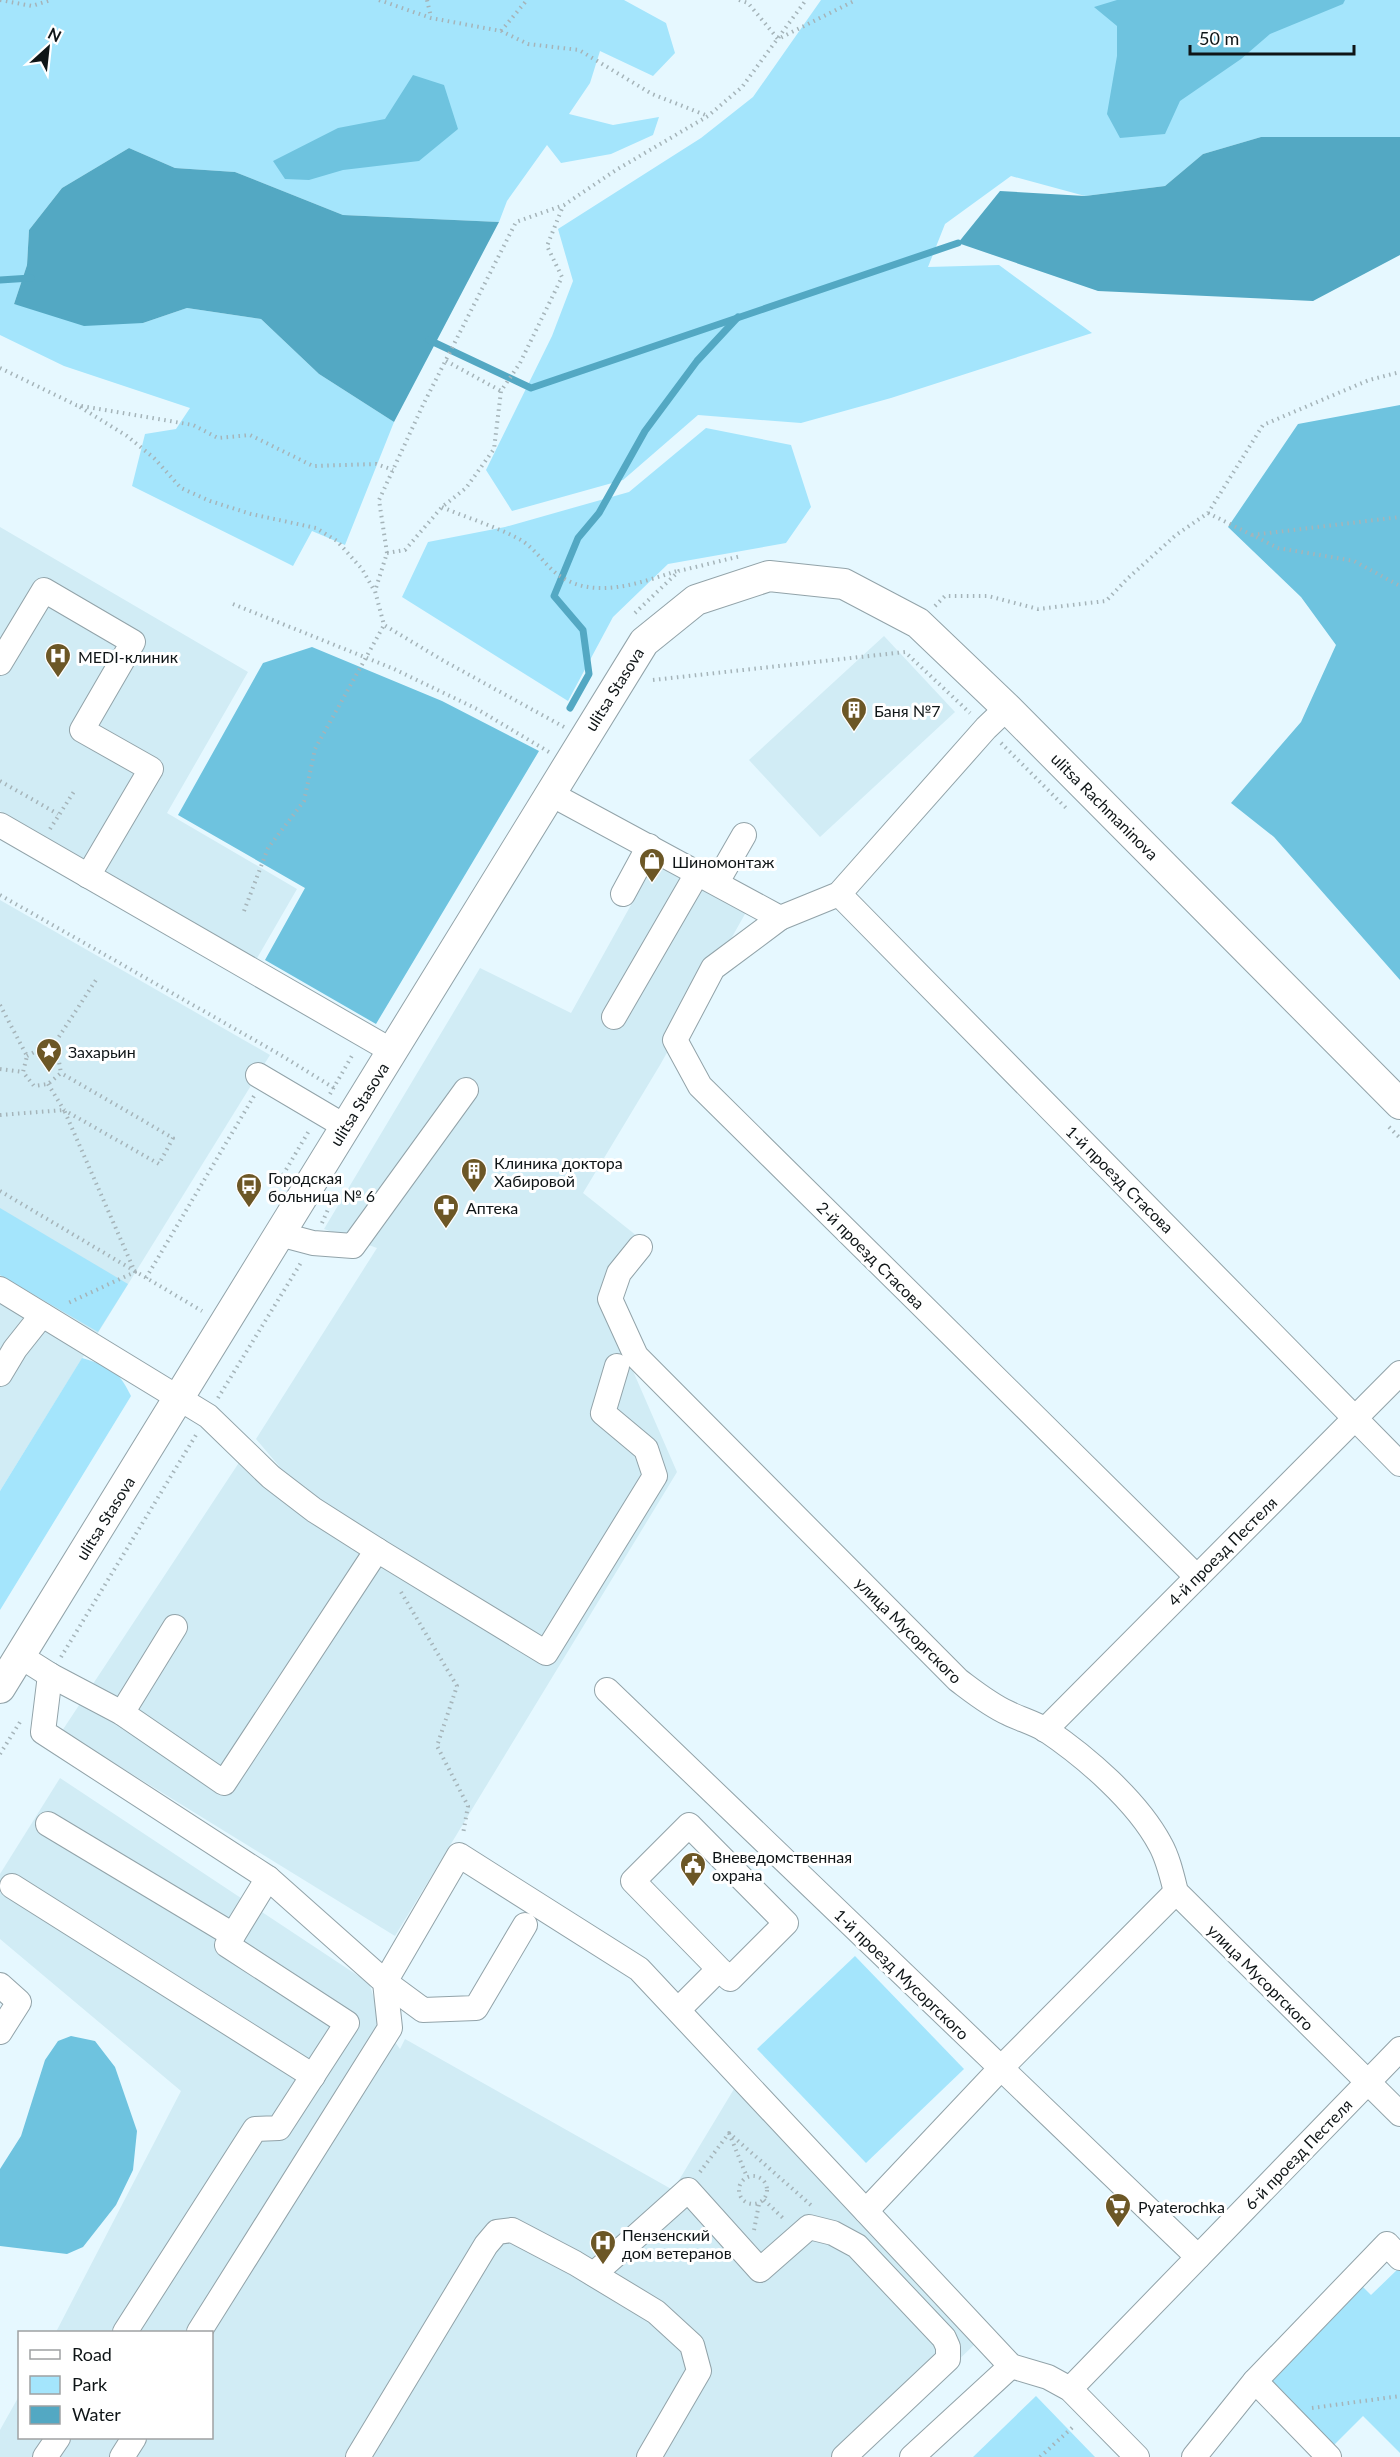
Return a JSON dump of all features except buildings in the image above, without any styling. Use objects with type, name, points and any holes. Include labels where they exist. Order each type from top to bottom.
[{"type":"main road","name":"ulitsa Rachmaninova","points":[[769,576],[844,584],[918,623],[1007,708],[1400,1104]]},
{"type":"main road","name":"ulitsa Stasova","points":[[0,1688],[568,763],[572,724],[644,642],[696,600],[769,576]]},
{"type":"street","points":[[0,663],[44,590],[133,642],[82,730],[151,769],[88,876]]},
{"type":"street","points":[[549,793],[780,918],[839,894],[986,728],[1007,708]]},
{"type":"street","points":[[0,825],[261,981],[392,1052]]},
{"type":"street","points":[[614,1017],[707,877],[744,835]]},
{"type":"street","points":[[623,894],[649,846]]},
{"type":"street","name":"1-й проезд Стасова","points":[[839,894],[1400,1464]]},
{"type":"street","name":"2-й проезд Стасова","points":[[780,918],[713,968],[675,1040],[700,1086],[1197,1577]]},
{"type":"street","points":[[261,1077],[346,1126]]},
{"type":"street","points":[[279,1234],[313,1243],[353,1246],[466,1090]]},
{"type":"street","name":"улица Мусоргского","points":[[640,1247],[619,1273],[610,1299],[636,1356],[958,1680],[989,1703],[1045,1730],[1085,1760],[1137,1812],[1160,1844],[1171,1870],[1176,1892],[1400,2114]]},
{"type":"street","points":[[0,1289],[208,1416],[271,1477],[314,1510],[546,1653],[655,1476],[646,1449],[603,1413],[617,1366]]},
{"type":"street","points":[[0,1374],[7,1344],[42,1315]]},
{"type":"street","name":"4-й проезд Пестеля","points":[[1045,1730],[1400,1373]]},
{"type":"street","points":[[20,1656],[50,1675],[122,1713],[224,1783],[377,1550]]},
{"type":"street","points":[[122,1713],[175,1627]]},
{"type":"street","points":[[50,1675],[43,1732],[268,1878],[385,1982],[423,2010],[476,2008],[525,1925]]},
{"type":"street","name":"1-й проезд Мусоргского","points":[[607,1690],[1198,2257]]},
{"type":"street","points":[[48,1824],[233,1935]]},
{"type":"street","points":[[689,1826],[786,1923],[729,1979],[719,1969],[633,1881],[689,1826]]},
{"type":"street","points":[[200,2331],[390,2028],[385,1982],[459,1855],[639,1969],[679,2009],[1011,2366],[1048,2377],[1070,2389],[1137,2457]]},
{"type":"street","points":[[126,2331],[255,2129],[279,2128],[347,2023],[227,1945],[268,1878]]},
{"type":"street","points":[[12,1886],[313,2076]]},
{"type":"street","points":[[866,2211],[1000,2068],[1176,1892]]},
{"type":"street","points":[[679,2009],[719,1969]]},
{"type":"street","points":[[0,1985],[19,2002],[0,2032]]},
{"type":"street","name":"6-й проезд Пестеля","points":[[1070,2389],[1400,2049]]},
{"type":"street","points":[[594,2274],[688,2190],[760,2270],[810,2232],[833,2233],[857,2246],[944,2338],[948,2347],[948,2359],[844,2457]]},
{"type":"street","points":[[358,2457],[486,2246],[497,2232],[512,2230],[594,2274],[656,2312],[692,2345],[699,2371],[649,2457]]},
{"type":"street","points":[[1194,2457],[1255,2381],[1387,2244],[1400,2258]]},
{"type":"street","points":[[912,2457],[1011,2366]]},
{"type":"street","points":[[1255,2381],[1329,2457]]},
{"type":"street","points":[[45,2457],[57,2439]]},
{"type":"street","points":[[122,2457],[133,2439]]},
{"type":"path","points":[[0,0],[32,6],[51,0]]},
{"type":"path","points":[[379,0],[431,18],[501,31],[528,44],[579,50],[652,94],[708,116]]},
{"type":"path","points":[[427,0],[431,18]]},
{"type":"path","points":[[501,31],[527,0]]},
{"type":"path","points":[[739,0],[748,3],[778,39]]},
{"type":"path","points":[[375,591],[387,553],[379,500],[516,222],[564,205],[616,170],[708,116],[742,87],[806,0]]},
{"type":"path","points":[[778,39],[856,0]]},
{"type":"path","points":[[387,553],[405,550],[442,507],[466,488],[494,449],[501,391],[520,363],[562,277],[547,246],[564,205]]},
{"type":"path","points":[[446,361],[501,391]]},
{"type":"path","points":[[0,369],[76,405],[127,436],[154,458],[181,488],[210,501],[251,514],[316,528],[342,546],[362,569],[375,591],[384,625],[315,749],[304,801],[268,848],[244,911]]},
{"type":"path","points":[[918,623],[945,596],[988,596],[1038,609],[1106,601],[1176,535],[1208,513],[1263,425],[1369,380],[1400,372]]},
{"type":"path","points":[[76,405],[193,424],[218,438],[250,435],[313,466],[376,464],[393,470]]},
{"type":"path","points":[[442,507],[521,540],[565,579],[597,589],[630,586],[745,555]]},
{"type":"path","points":[[1208,513],[1278,548],[1354,561],[1400,586]]},
{"type":"path","points":[[1252,535],[1400,517]]},
{"type":"path","points":[[628,621],[679,571]]},
{"type":"path","points":[[233,604],[367,658],[477,709],[568,763]]},
{"type":"path","points":[[384,625],[572,724]]},
{"type":"path","points":[[0,781],[58,814],[75,790]]},
{"type":"path","points":[[0,895],[279,1054],[333,1088],[363,1035]]},
{"type":"path","points":[[49,1052],[96,980]]},
{"type":"path","points":[[0,1005],[27,1056],[23,1072]]},
{"type":"path","points":[[0,1115],[64,1110],[159,1164],[173,1138],[61,1073],[58,1056],[42,1048],[27,1056]]},
{"type":"path","points":[[146,1278],[261,1077],[279,1054]]},
{"type":"path","points":[[0,1069],[23,1072],[34,1086],[48,1084],[61,1073]]},
{"type":"path","points":[[48,1084],[64,1110],[135,1272]]},
{"type":"path","points":[[0,1191],[203,1311]]},
{"type":"path","points":[[42,1315],[135,1272]]},
{"type":"path","points":[[400,1589],[457,1686],[437,1746],[468,1806],[459,1855]]},
{"type":"path","points":[[729,2133],[747,2177]]},
{"type":"path","points":[[688,2190],[729,2133]]},
{"type":"path","points":[[729,2133],[812,2204],[810,2232]]},
{"type":"path","points":[[756,2176],[764,2181],[768,2189],[764,2200],[754,2205],[741,2199],[739,2189],[747,2177],[756,2176]]},
{"type":"path","points":[[764,2200],[810,2232]]},
{"type":"path","points":[[1284,2411],[1400,2396]]},
{"type":"path","points":[[1040,2457],[1091,2411]]},
{"type":"shaded area","points":[[1117,0],[1345,0],[1343,4],[1270,34],[1241,59],[1180,101],[1165,134],[1120,138],[1107,114],[1117,56],[1117,26],[1094,7]]},
{"type":"shaded area","points":[[413,75],[444,85],[458,129],[419,161],[343,170],[309,180],[285,179],[273,161],[338,128],[385,119]]},
{"type":"shaded area","points":[[1400,405],[1400,980],[1274,837],[1231,803],[1301,722],[1336,645],[1301,597],[1228,527],[1298,424]]},
{"type":"shaded area","points":[[0,527],[248,672],[167,813],[297,889],[256,960],[0,811]]},
{"type":"shaded area","points":[[884,636],[955,712],[820,837],[749,760]]},
{"type":"shaded area","points":[[312,647],[442,701],[539,751],[376,1024],[265,960],[305,888],[178,815],[263,663]]},
{"type":"shaded area","points":[[662,849],[754,898],[660,1065],[583,1193],[637,1236],[599,1293],[677,1472],[395,1936],[62,1731],[240,1461],[264,1485],[279,1466],[256,1439],[377,1248],[324,1229],[480,968],[571,1013]]},
{"type":"shaded area","points":[[0,900],[270,1055],[0,1491]]},
{"type":"shaded area","name":"Пензенский дом ветеранов","points":[[60,1778],[369,1983],[383,2025],[400,2049],[405,2039],[673,2190],[734,2089],[976,2343],[858,2457],[0,2457],[0,2430],[18,2398],[18,2439],[213,2439],[213,2331],[57,2331],[181,2091],[0,1939],[0,1874]]},
{"type":"shaded area","points":[[71,2036],[95,2041],[115,2067],[137,2131],[133,2170],[116,2205],[83,2247],[67,2254],[0,2246],[0,2169],[21,2136],[45,2060],[58,2041]]},
{"type":"green space","points":[[0,0],[624,0],[666,23],[675,53],[653,76],[600,51],[590,83],[569,114],[613,125],[659,117],[653,135],[611,154],[561,163],[547,145],[507,201],[499,222],[343,215],[235,172],[175,168],[129,148],[62,188],[29,230],[27,265],[14,304],[143,323],[187,308],[261,319],[319,374],[394,422],[345,545],[312,531],[293,566],[132,486],[145,434],[176,429],[190,408],[64,366],[0,335]]},
{"type":"green space","points":[[821,0],[1400,0],[1400,137],[1261,137],[1203,154],[1165,186],[1085,196],[1011,176],[945,224],[928,267],[999,265],[1092,333],[891,398],[801,423],[698,415],[623,480],[512,511],[486,470],[552,336],[573,281],[558,229],[701,138],[753,97]]},
{"type":"green space","points":[[706,428],[791,445],[811,507],[786,543],[668,564],[613,617],[568,701],[402,597],[428,542],[505,527],[629,492]]},
{"type":"green space","points":[[0,1208],[128,1284],[98,1332],[0,1275]]},
{"type":"green space","points":[[82,1358],[112,1370],[122,1380],[131,1396],[0,1610],[0,1491]]},
{"type":"green space","points":[[855,1956],[964,2069],[866,2163],[757,2049]]},
{"type":"green space","points":[[1400,2267],[1400,2453],[1363,2416],[1334,2445],[1266,2376],[1360,2284],[1371,2295]]},
{"type":"green space","points":[[1036,2396],[1095,2457],[973,2457]]},
{"type":"water","points":[[1261,137],[1400,137],[1400,255],[1313,301],[1098,291],[958,243],[1000,191],[1085,196],[1165,186],[1203,154]]},
{"type":"water","points":[[129,148],[175,168],[235,172],[343,215],[499,222],[394,422],[319,374],[261,319],[187,308],[143,323],[84,326],[14,304],[27,265],[29,230],[62,188]]},
{"type":"waterway","points":[[429,340],[531,388],[958,243]]},
{"type":"waterway","points":[[0,280],[31,278]]},
{"type":"waterway","points":[[570,708],[589,674],[583,630],[554,596],[578,538],[599,513],[645,431],[697,361],[738,317]]},
{"type":"place","name":"MEDI-клиник","points":[[58,679]]},
{"type":"place","name":"Баня №7","points":[[854,733]]},
{"type":"place","name":"Шиномонтаж","points":[[652,884]]},
{"type":"place","name":"Захарьин","points":[[49,1074]]},
{"type":"place","name":"Клиника доктора Хабировой","points":[[474,1194]]},
{"type":"place","name":"Городская больница № 6","points":[[249,1209]]},
{"type":"place","name":"Аптека","points":[[446,1230]]},
{"type":"place","name":"Вневедомственная охрана","points":[[693,1888]]},
{"type":"place","name":"Pyaterochka","points":[[1118,2229]]},
{"type":"place","name":"Пензенский дом ветеранов","points":[[603,2266]]}]
